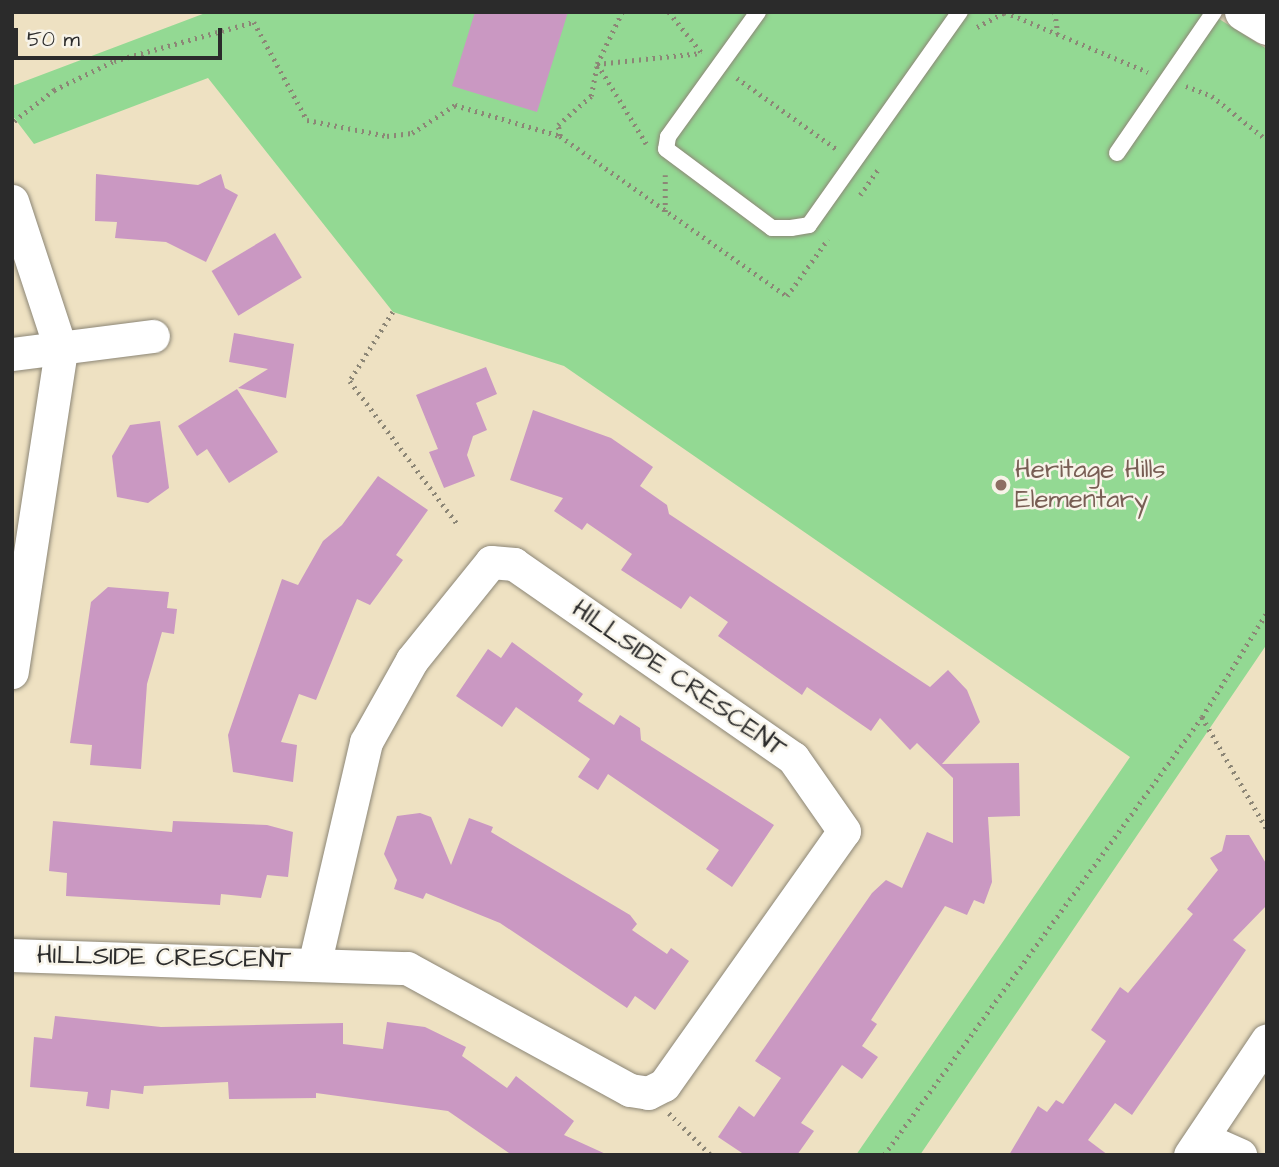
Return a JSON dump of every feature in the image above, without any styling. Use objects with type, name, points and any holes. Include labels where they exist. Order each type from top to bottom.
[{"type":"street","points":[[1244,12],[1267,26]]},
{"type":"street","points":[[12,201],[61,351],[12,672]]},
{"type":"street","points":[[12,354],[61,351],[153,337]]},
{"type":"street","name":"HILLSIDE CRESCENT","points":[[12,955],[315,961],[407,968],[631,1090],[648,1093],[664,1085],[844,831],[793,758],[514,564],[491,562],[473,579],[412,660],[366,742],[315,961]]},
{"type":"street","points":[[1240,1155],[1196,1146],[1267,1040]]},
{"type":"lane","points":[[758,12],[668,137],[666,149],[772,228],[809,225],[856,163],[960,12]]},
{"type":"lane","points":[[1117,153],[1214,12]]},
{"type":"path","points":[[560,136],[558,125],[591,96],[597,64],[622,12]]},
{"type":"path","points":[[669,12],[702,53],[874,176]]},
{"type":"path","points":[[1055,12],[1058,35]]},
{"type":"path","points":[[14,121],[54,90],[114,61],[254,22]]},
{"type":"path","points":[[597,64],[702,53]]},
{"type":"path","points":[[597,64],[650,150]]},
{"type":"path","points":[[661,169],[664,212]]},
{"type":"path","points":[[393,312],[350,381],[458,525]]},
{"type":"path","points":[[884,1155],[1202,718],[1267,612]]},
{"type":"path","points":[[1202,718],[1267,829]]},
{"type":"path","points":[[648,1093],[711,1155]]},
{"type":"green space","name":"Heritage Hills Elementary","points":[[208,12],[1208,12],[1267,49],[1267,644],[920,1155],[856,1155],[1130,757],[564,366],[393,312],[208,78],[34,144],[12,115],[12,86]]},
{"type":"building","points":[[475,12],[568,12],[537,112],[452,86]]},
{"type":"building","points":[[96,174],[198,185],[221,174],[225,188],[238,195],[206,262],[166,242],[115,238],[117,222],[95,221]]},
{"type":"building","points":[[275,233],[302,278],[238,316],[212,271]]},
{"type":"building","points":[[234,333],[294,344],[286,398],[238,388],[268,369],[229,362]]},
{"type":"building","points":[[486,367],[497,394],[476,403],[487,430],[473,436],[467,455],[475,476],[444,488],[429,452],[438,449],[416,395]]},
{"type":"building","points":[[237,389],[278,452],[229,483],[207,449],[197,456],[178,426]]},
{"type":"building","points":[[533,410],[611,438],[653,467],[640,486],[667,505],[669,514],[930,687],[948,670],[967,690],[980,722],[942,764],[1019,763],[1020,816],[988,817],[992,882],[984,904],[974,900],[967,915],[945,906],[871,1020],[877,1024],[862,1046],[878,1057],[862,1079],[842,1065],[801,1123],[814,1131],[797,1155],[745,1155],[718,1137],[739,1106],[754,1117],[781,1078],[755,1061],[872,893],[886,880],[902,888],[927,832],[953,843],[953,778],[917,743],[910,750],[880,718],[871,731],[807,687],[802,695],[718,636],[728,622],[690,596],[681,609],[621,570],[632,554],[587,523],[582,530],[554,511],[563,498],[510,480]]},
{"type":"building","points":[[160,421],[169,488],[148,503],[117,497],[112,456],[130,425]]},
{"type":"building","points":[[378,476],[428,510],[396,555],[403,560],[370,605],[357,599],[316,700],[299,694],[281,742],[297,745],[293,782],[233,772],[228,735],[282,579],[298,585],[323,541],[342,525]]},
{"type":"building","points":[[108,587],[169,592],[167,608],[177,609],[174,634],[162,632],[147,684],[141,769],[90,765],[92,745],[70,743],[91,602]]},
{"type":"building","points":[[512,642],[583,694],[578,701],[614,725],[620,715],[640,728],[641,740],[774,825],[732,887],[706,869],[719,850],[608,774],[598,790],[578,777],[590,759],[516,707],[502,727],[456,696],[488,649],[501,658]]},
{"type":"building","points":[[420,813],[431,817],[451,865],[469,818],[493,827],[491,832],[630,915],[637,924],[632,930],[667,954],[671,948],[689,961],[655,1010],[635,996],[627,1008],[500,923],[426,893],[423,899],[394,889],[397,880],[384,854],[397,816]]},
{"type":"building","points":[[53,821],[172,832],[173,821],[267,825],[293,832],[288,877],[267,875],[261,898],[221,894],[220,905],[66,896],[67,873],[49,871]]},
{"type":"building","points":[[1226,835],[1249,835],[1267,865],[1267,905],[1233,940],[1246,950],[1132,1115],[1115,1103],[1088,1140],[1108,1155],[1009,1155],[1038,1106],[1047,1112],[1056,1100],[1063,1104],[1106,1041],[1091,1030],[1120,987],[1128,993],[1193,914],[1187,909],[1218,870],[1210,858],[1222,851]]},
{"type":"building","points":[[55,1016],[161,1027],[343,1023],[343,1044],[383,1049],[387,1022],[425,1027],[466,1047],[462,1056],[507,1088],[516,1076],[574,1121],[564,1135],[608,1155],[512,1155],[448,1111],[316,1093],[316,1098],[229,1099],[228,1082],[144,1086],[143,1094],[111,1090],[109,1109],[86,1106],[88,1092],[30,1087],[34,1037],[52,1039]]},
{"type":"place","name":"Heritage Hills Elementary","points":[[1001,485]]}]
